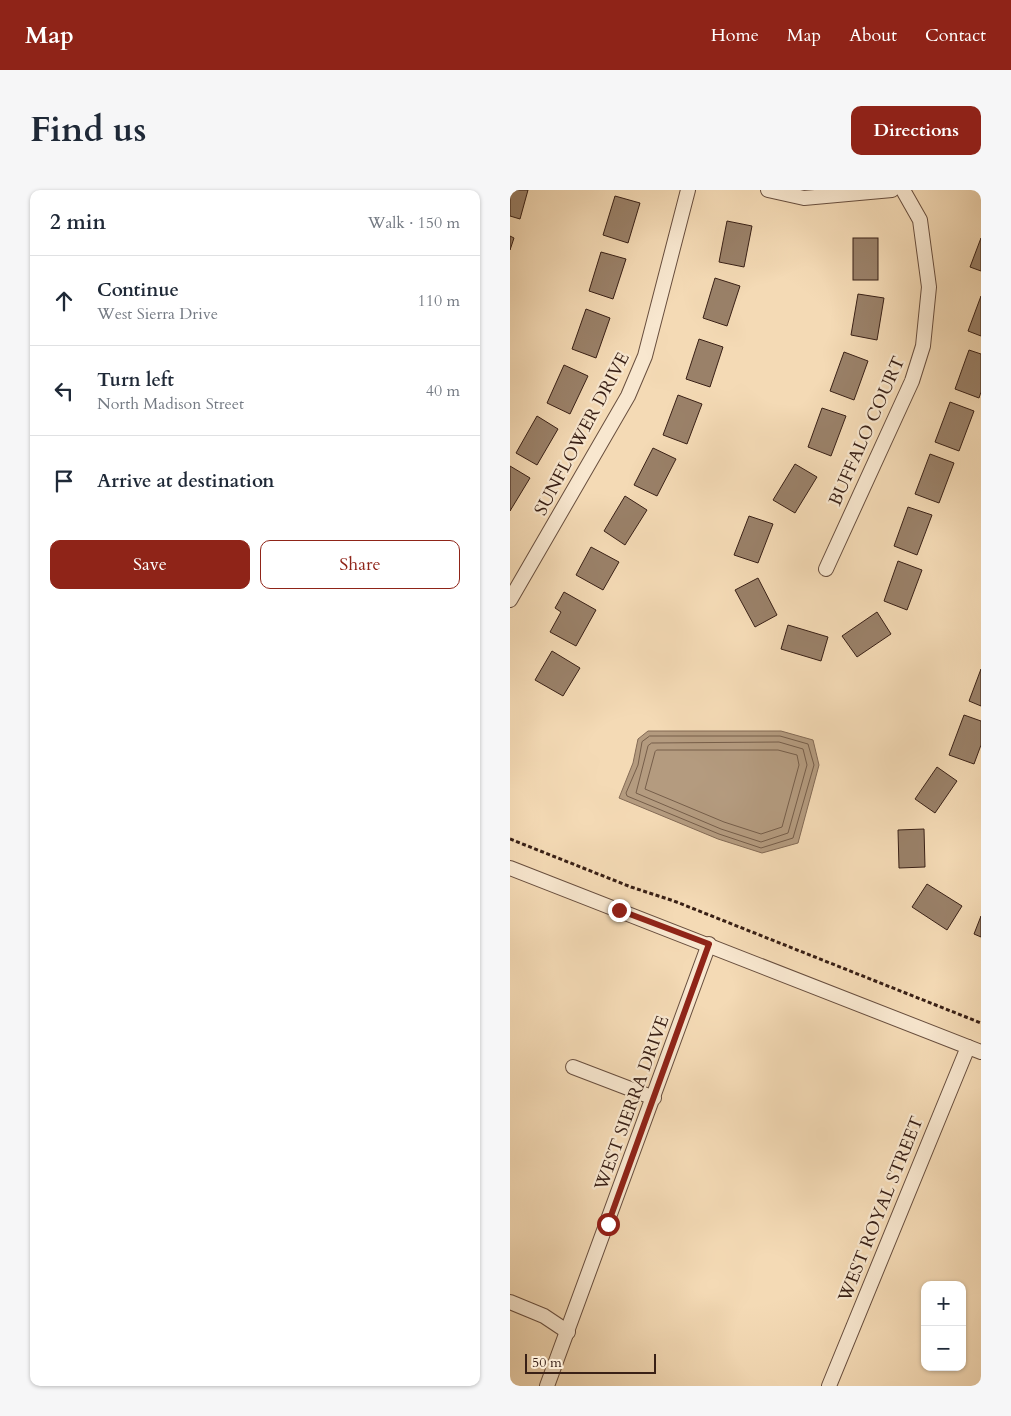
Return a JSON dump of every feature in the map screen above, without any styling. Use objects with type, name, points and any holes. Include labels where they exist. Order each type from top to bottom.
[{"type":"street","name":"SUNFLOWER DRIVE","points":[[510,600],[628,396],[645,356],[688,190]]},
{"type":"street","points":[[768,190],[804,198],[892,190]]},
{"type":"street","name":"BUFFALO COURT","points":[[826,569],[912,381],[923,346],[929,287],[923,240],[920,220],[903,190]]},
{"type":"street","points":[[510,868],[709,944],[981,1052]]},
{"type":"street","name":"WEST SIERRA DRIVE","points":[[548,1386],[709,944]]},
{"type":"street","name":"WEST ROYAL STREET","points":[[829,1386],[968,1047]]},
{"type":"street","points":[[573,1067],[654,1098]]},
{"type":"street","points":[[510,1302],[544,1316],[568,1332]]},
{"type":"path","points":[[510,839],[631,887],[674,901],[765,939],[981,1023]]},
{"type":"water","points":[[648,731],[781,731],[813,740],[819,765],[798,843],[762,853],[718,839],[619,798],[633,763],[638,739]]},
{"type":"building","points":[[510,190],[528,190],[520,219],[510,216]]},
{"type":"building","points":[[615,196],[640,203],[628,243],[603,235]]},
{"type":"building","points":[[727,221],[752,226],[744,267],[719,262]]},
{"type":"building","points":[[510,236],[514,238],[510,250]]},
{"type":"building","points":[[853,238],[878,238],[878,280],[853,280]]},
{"type":"building","points":[[981,238],[981,271],[970,267]]},
{"type":"building","points":[[601,252],[626,259],[613,299],[589,291]]},
{"type":"building","points":[[715,278],[740,286],[727,326],[703,318]]},
{"type":"building","points":[[858,294],[884,298],[877,340],[851,335]]},
{"type":"building","points":[[981,296],[981,336],[968,331]]},
{"type":"building","points":[[586,309],[610,318],[596,358],[572,349]]},
{"type":"building","points":[[699,339],[723,347],[710,387],[686,379]]},
{"type":"building","points":[[969,350],[981,354],[981,392],[979,398],[955,389]]},
{"type":"building","points":[[844,352],[868,361],[854,400],[830,391]]},
{"type":"building","points":[[564,365],[588,376],[570,414],[547,403]]},
{"type":"building","points":[[678,395],[702,404],[687,444],[663,435]]},
{"type":"building","points":[[950,402],[974,411],[959,451],[935,442]]},
{"type":"building","points":[[822,408],[846,416],[831,456],[808,447]]},
{"type":"building","points":[[537,416],[558,429],[537,465],[516,453]]},
{"type":"building","points":[[653,448],[676,459],[657,496],[634,485]]},
{"type":"building","points":[[930,454],[954,463],[939,503],[915,494]]},
{"type":"building","points":[[795,464],[817,477],[795,513],[773,500]]},
{"type":"building","points":[[510,466],[530,478],[510,511]]},
{"type":"building","points":[[625,496],[647,510],[625,545],[604,531]]},
{"type":"building","points":[[908,507],[932,515],[917,555],[894,546]]},
{"type":"building","points":[[749,516],[773,524],[758,563],[734,555]]},
{"type":"building","points":[[591,547],[619,562],[603,590],[576,575]]},
{"type":"building","points":[[898,561],[922,570],[907,610],[884,601]]},
{"type":"building","points":[[758,578],[777,615],[755,627],[735,590]]},
{"type":"building","points":[[564,592],[596,610],[576,646],[550,632],[561,612],[555,608]]},
{"type":"building","points":[[877,612],[891,634],[857,657],[842,636]]},
{"type":"building","points":[[788,625],[828,637],[821,661],[781,649]]},
{"type":"building","points":[[552,651],[580,668],[563,696],[535,680]]},
{"type":"building","points":[[981,669],[981,706],[969,701]]},
{"type":"building","points":[[964,715],[981,721],[981,745],[974,764],[949,755]]},
{"type":"building","points":[[937,767],[957,781],[935,813],[915,799]]},
{"type":"building","points":[[924,829],[925,867],[899,868],[898,830]]},
{"type":"building","points":[[927,884],[962,906],[947,930],[912,907]]},
{"type":"building","points":[[981,916],[981,937],[974,934]]},
{"type":"route","points":[[608,1224],[709,944],[619,910]]}]
